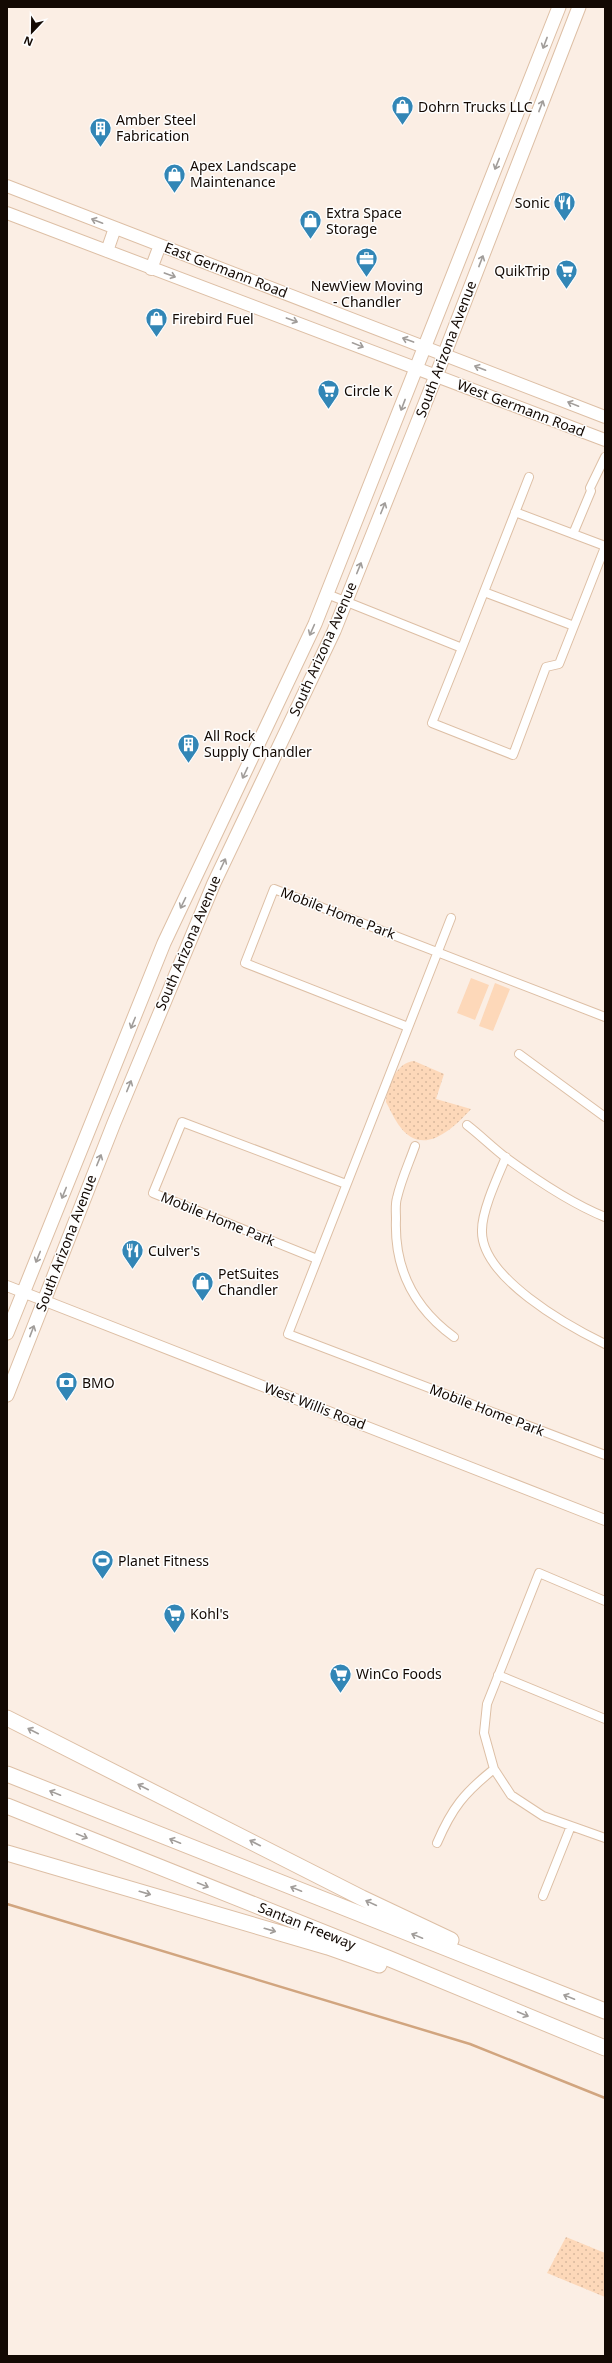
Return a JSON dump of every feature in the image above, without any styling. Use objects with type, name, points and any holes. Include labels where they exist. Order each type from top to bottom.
[{"type":"highway","points":[[7,1718],[362,1898],[485,1956],[532,1982]]},
{"type":"highway","points":[[7,1774],[605,2011]]},
{"type":"highway","name":"Santan Freeway","points":[[7,1806],[605,2048]]},
{"type":"highway","points":[[7,1853],[328,1947],[487,1999]]},
{"type":"main road","name":"South Arizona Avenue","points":[[7,1333],[164,943],[298,662],[327,594],[559,7]]},
{"type":"main road","name":"South Arizona Avenue","points":[[7,1395],[156,1020],[214,883],[334,631],[436,376],[579,7]]},
{"type":"main road","name":"East Germann Road","points":[[8,189],[160,245],[444,354]]},
{"type":"main road","name":"East Germann Road","points":[[7,213],[436,376]]},
{"type":"main road","points":[[107,251],[115,228]]},
{"type":"main road","points":[[151,268],[160,245]]},
{"type":"main road","name":"West Germann Road","points":[[444,354],[605,417]]},
{"type":"main road","name":"West Germann Road","points":[[436,376],[605,440]]},
{"type":"street","points":[[573,534],[591,492],[593,480],[597,478],[605,457]]},
{"type":"street","points":[[515,512],[605,547],[559,664],[546,667],[513,755],[432,723],[529,476]]},
{"type":"street","points":[[484,592],[574,626]]},
{"type":"street","points":[[327,594],[462,648]]},
{"type":"street","name":"Mobile Home Park","points":[[408,1027],[245,963],[274,888],[605,1017]]},
{"type":"street","name":"Mobile Home Park","points":[[451,918],[288,1334],[605,1455]]},
{"type":"street","points":[[519,1054],[605,1117]]},
{"type":"street","name":"Mobile Home Park","points":[[317,1259],[153,1193],[182,1122],[346,1184]]},
{"type":"street","points":[[467,1125],[506,1157],[565,1196],[605,1217]]},
{"type":"street","points":[[415,1146],[396,1199],[395,1233],[398,1259],[406,1282],[422,1305],[438,1325],[454,1337]]},
{"type":"street","points":[[506,1157],[492,1190],[482,1230],[489,1258],[507,1277],[540,1306],[605,1344]]},
{"type":"street","name":"West Willis Road","points":[[7,1286],[605,1520]]},
{"type":"street","points":[[605,1600],[539,1573],[487,1704],[484,1733],[494,1769],[511,1795],[543,1816],[605,1838]]},
{"type":"street","points":[[498,1675],[605,1719]]},
{"type":"street","points":[[437,1844],[448,1817],[468,1790],[494,1769]]},
{"type":"street","points":[[543,1896],[571,1826]]},
{"type":"shaded area","points":[[471,978],[489,985],[475,1020],[457,1013]]},
{"type":"shaded area","points":[[495,983],[510,989],[493,1031],[479,1026]]},
{"type":"shaded area","points":[[414,1061],[444,1074],[436,1099],[471,1109],[455,1125],[436,1138],[426,1140],[416,1139],[407,1134],[396,1121],[386,1102],[388,1089],[398,1070],[408,1062]]},
{"type":"shaded area","points":[[566,2237],[605,2253],[605,2297],[547,2273]]},
{"type":"waterway","points":[[7,1904],[470,2044],[605,2098]]},
{"type":"place","name":"Dohrn Trucks LLC","points":[[402,126]]},
{"type":"place","name":"Amber Steel Fabrication","points":[[100,148]]},
{"type":"place","name":"Apex Landscape Maintenance","points":[[175,194]]},
{"type":"place","name":"Sonic","points":[[565,222]]},
{"type":"place","name":"Extra Space Storage","points":[[311,240]]},
{"type":"place","name":"NewView Moving - Chandler","points":[[367,278]]},
{"type":"place","name":"QuikTrip","points":[[566,290]]},
{"type":"place","name":"Firebird Fuel","points":[[156,338]]},
{"type":"place","name":"Circle K","points":[[329,410]]},
{"type":"place","name":"All Rock Supply Chandler","points":[[188,764]]},
{"type":"place","name":"Culver's","points":[[132,1270]]},
{"type":"place","name":"PetSuites Chandler","points":[[202,1302]]},
{"type":"place","name":"BMO","points":[[67,1402]]},
{"type":"place","name":"Planet Fitness","points":[[103,1580]]},
{"type":"place","name":"Kohl's","points":[[174,1634]]},
{"type":"place","name":"WinCo Foods","points":[[341,1694]]}]
